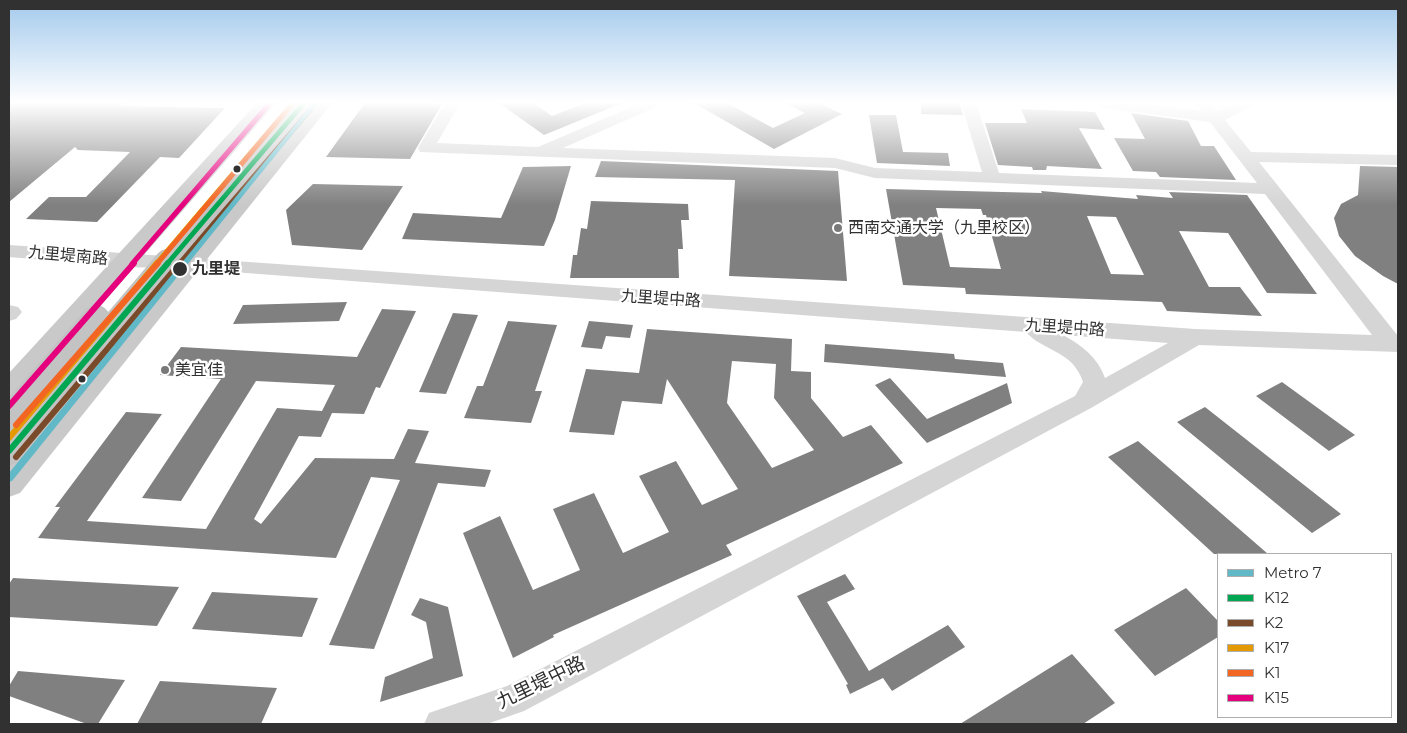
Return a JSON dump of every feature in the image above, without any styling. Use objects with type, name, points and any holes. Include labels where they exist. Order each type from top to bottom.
[{"type":"highway","points":[[9,419],[159,248],[252,137]]},
{"type":"highway","points":[[9,451],[275,137]]},
{"type":"main road","points":[[9,391],[237,137]]},
{"type":"main road","points":[[9,484],[295,137]]},
{"type":"street","points":[[432,137],[426,148],[835,163],[875,173],[1271,189]]},
{"type":"street","points":[[538,152],[573,137]]},
{"type":"street","points":[[980,137],[992,177]]},
{"type":"street","points":[[1231,137],[1395,344]]},
{"type":"street","points":[[1246,157],[1398,160]]},
{"type":"street","name":"九里堤南路","points":[[9,250],[127,261]]},
{"type":"street","name":"九里堤中路","points":[[127,261],[193,263],[1195,337],[1395,344]]},
{"type":"street","points":[[1029,326],[1069,348],[1090,368],[1095,382],[1083,402]]},
{"type":"street","name":"九里堤中路","points":[[440,724],[513,700],[1083,402],[1195,337]]},
{"type":"building","points":[[9,137],[198,137],[179,158],[160,157],[97,222],[26,219],[49,197],[86,197],[130,152],[78,150],[75,147],[9,202]]},
{"type":"building","points":[[340,137],[423,137],[410,159],[326,157]]},
{"type":"building","points":[[753,137],[797,137],[774,149]]},
{"type":"building","points":[[873,137],[900,137],[903,152],[948,153],[950,166],[877,163]]},
{"type":"building","points":[[989,137],[1084,137],[1102,169],[1047,166],[1046,170],[1033,170],[1032,167],[998,165]]},
{"type":"building","points":[[1144,137],[1196,137],[1201,146],[1214,146],[1236,180],[1160,177],[1156,172],[1133,171],[1114,138],[1145,139]]},
{"type":"building","points":[[601,161],[838,171],[847,281],[729,276],[735,180],[595,177]]},
{"type":"building","points":[[571,166],[555,220],[544,246],[402,239],[413,213],[501,218],[523,167]]},
{"type":"building","points":[[1360,166],[1398,167],[1398,284],[1355,256],[1339,236],[1334,218],[1341,204],[1358,195]]},
{"type":"building","points":[[313,184],[403,186],[362,250],[292,245],[286,210]]},
{"type":"building","points":[[886,189],[1042,193],[1041,191],[1138,199],[1136,195],[1173,198],[1169,192],[1247,195],[1317,294],[1267,293],[1228,233],[1179,231],[1209,287],[1240,287],[1262,316],[1167,311],[1162,302],[966,294],[965,288],[903,285]],"holes":[[[936,208],[981,209],[983,215],[986,215],[1001,269],[950,267]],[[1087,216],[1116,217],[1144,275],[1111,274]]]},
{"type":"building","points":[[591,201],[688,204],[689,220],[681,220],[683,249],[678,249],[679,278],[570,278],[573,255],[577,255],[581,228],[587,229]]},
{"type":"building","points":[[347,302],[339,321],[233,324],[243,305]]},
{"type":"building","points":[[382,309],[416,311],[380,388],[376,387],[364,414],[332,413],[321,437],[299,436],[254,519],[261,524],[315,458],[394,459],[408,429],[429,431],[415,463],[491,470],[485,487],[438,483],[374,649],[329,645],[400,480],[371,477],[336,558],[38,538],[60,507],[55,507],[126,412],[162,414],[87,521],[206,529],[277,408],[322,411],[335,385],[256,381],[181,501],[142,498],[221,379],[160,375],[181,347],[357,357]]},
{"type":"building","points":[[453,313],[478,315],[446,394],[419,392]]},
{"type":"building","points":[[508,321],[557,325],[535,391],[542,391],[531,423],[464,418],[477,386],[483,386]]},
{"type":"building","points":[[589,321],[633,325],[630,338],[606,336],[602,349],[581,347]]},
{"type":"building","points":[[647,329],[792,339],[791,371],[811,372],[811,398],[843,437],[871,425],[903,463],[726,545],[732,555],[553,635],[554,637],[513,658],[463,533],[500,516],[533,590],[580,570],[553,509],[594,493],[623,553],[669,532],[639,476],[676,461],[702,505],[738,489],[667,379],[662,404],[622,401],[614,435],[569,432],[586,369],[639,373]],"holes":[[[732,361],[776,364],[774,398],[814,450],[772,468],[727,403]]]},
{"type":"building","points":[[825,344],[954,354],[955,359],[1003,363],[1006,377],[824,362]]},
{"type":"building","points":[[890,378],[927,419],[1007,383],[1012,403],[927,443],[875,385]]},
{"type":"building","points":[[1282,382],[1355,435],[1329,451],[1256,396]]},
{"type":"building","points":[[1205,407],[1341,514],[1312,533],[1177,422]]},
{"type":"building","points":[[1138,441],[1267,553],[1214,554],[1108,457]]},
{"type":"building","points":[[845,574],[855,589],[827,602],[869,671],[948,625],[965,647],[892,691],[883,678],[850,694],[846,685],[848,684],[797,596]]},
{"type":"building","points":[[13,578],[179,587],[157,626],[9,617],[9,584]]},
{"type":"building","points":[[1186,588],[1217,620],[1217,638],[1155,676],[1114,630]]},
{"type":"building","points":[[212,592],[318,598],[302,637],[192,629]]},
{"type":"building","points":[[420,598],[448,607],[463,676],[380,702],[385,677],[433,658],[426,622],[411,615]]},
{"type":"building","points":[[1072,654],[1115,703],[1083,724],[960,724]]},
{"type":"building","points":[[18,671],[125,680],[98,724],[87,724],[9,696],[9,686]]},
{"type":"building","points":[[160,681],[277,688],[261,724],[137,724]]},
{"type":"metro line","name":"7","points":[[9,479],[287,137]]},
{"type":"transit line","name":"K15","points":[[9,406],[241,137]]},
{"type":"transit line","name":"K17","points":[[9,438],[264,137]]},
{"type":"transit line","name":"K1","points":[[16,425],[166,254],[264,137]]},
{"type":"transit line","name":"K12","points":[[9,451],[275,137]]},
{"type":"transit line","name":"K2","points":[[16,457],[287,137]]},
{"type":"place","name":"西南交通大学（九里校区）","points":[[838,228]]},
{"type":"place","name":"九里堤","points":[[180,269]]},
{"type":"place","name":"美宜佳","points":[[165,370]]}]
